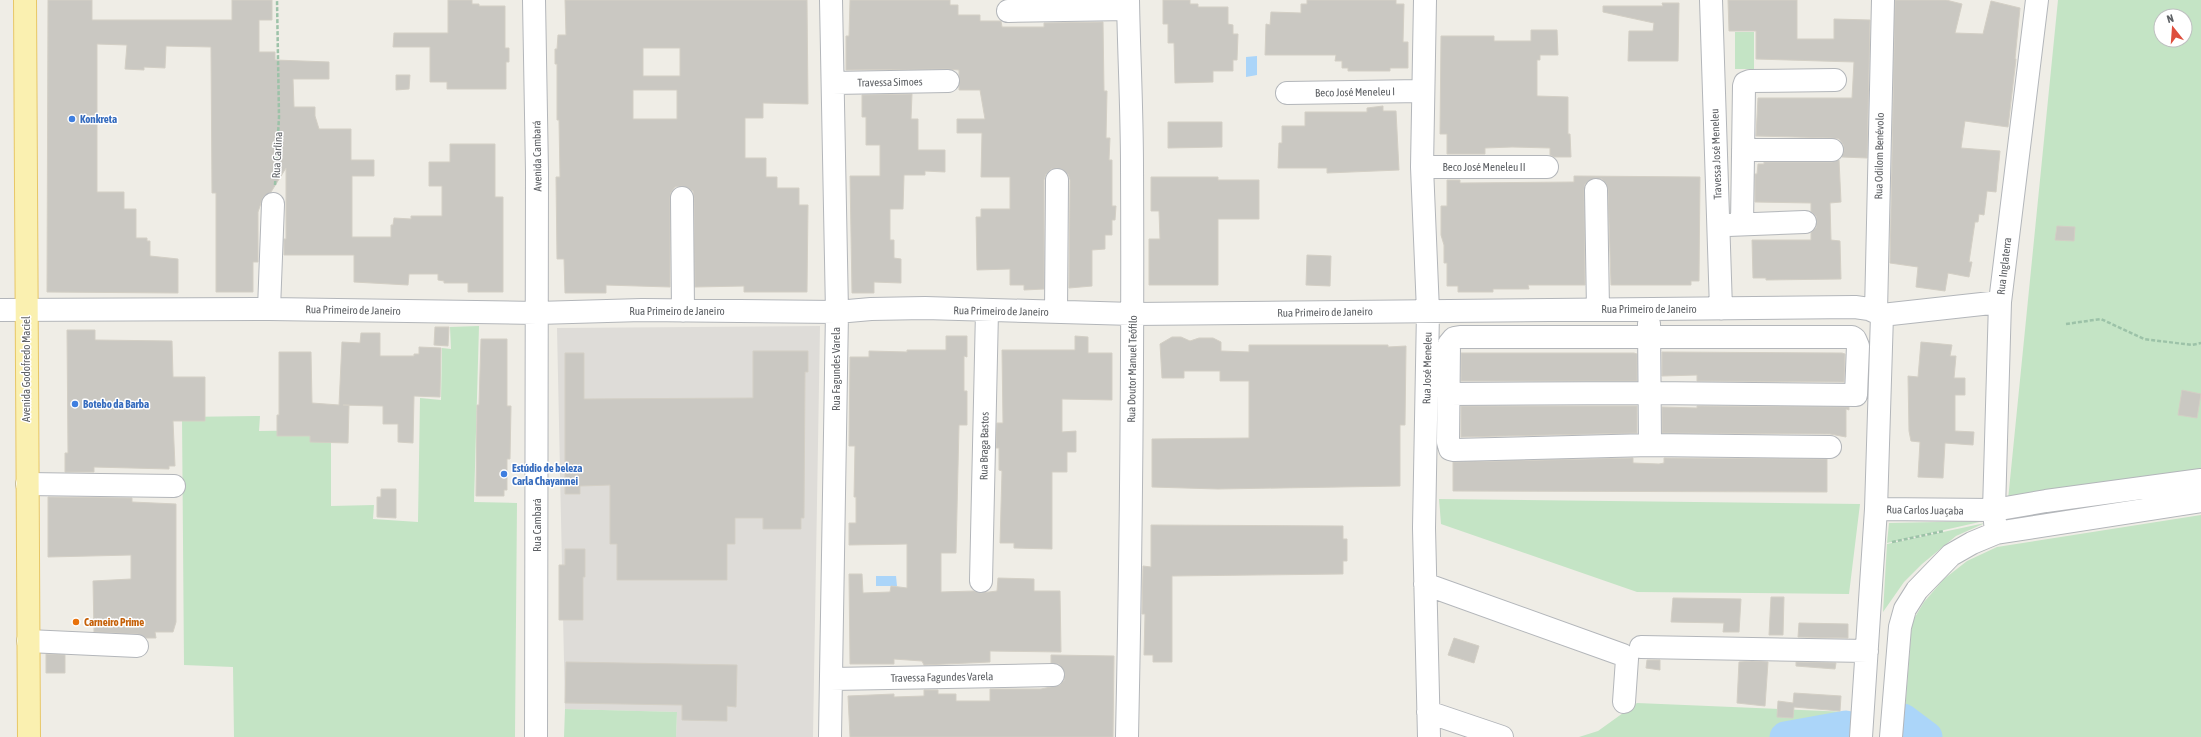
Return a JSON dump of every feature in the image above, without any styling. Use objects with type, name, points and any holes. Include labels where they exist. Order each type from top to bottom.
[{"type":"main road","name":"Avenida Godofredo Maciel","points":[[26,0],[26,309],[29,737]]},
{"type":"street","name":"Avenida Cambará","points":[[534,0],[537,313]]},
{"type":"street","name":"Rua Fagundes Varela","points":[[830,737],[837,312],[831,0]]},
{"type":"street","name":"Rua José Meneleu","points":[[1425,0],[1422,91],[1422,167],[1428,310],[1424,528],[1429,737]]},
{"type":"street","name":"Travessa José Meneleu","points":[[1710,0],[1721,308]]},
{"type":"street","name":"Rua Odilom Benévolo","points":[[1876,509],[1884,0]]},
{"type":"street","name":"Rua Inglaterra","points":[[1996,533],[1994,510],[2000,302],[2037,0]]},
{"type":"street","points":[[1008,11],[1128,5]]},
{"type":"street","name":"Rua Doutor Manuel Teófilo","points":[[1127,737],[1132,509],[1130,398],[1133,314],[1132,164],[1128,5]]},
{"type":"street","points":[[1742,224],[1745,83],[1750,80],[1835,80]]},
{"type":"street","name":"Travessa Simoes","points":[[833,83],[948,81]]},
{"type":"street","name":"Beco José Meneleu I","points":[[1287,93],[1422,91]]},
{"type":"street","points":[[1743,150],[1832,150]]},
{"type":"street","name":"Beco José Meneleu II","points":[[1422,167],[1547,167]]},
{"type":"street","points":[[1056,312],[1057,180]]},
{"type":"street","points":[[1596,190],[1598,309]]},
{"type":"street","points":[[682,198],[682,311]]},
{"type":"street","points":[[269,310],[273,204]]},
{"type":"street","points":[[1718,225],[1805,222]]},
{"type":"street","name":"Rua Primeiro de Janeiro","points":[[0,310],[269,310],[537,313],[682,311],[837,312],[871,309],[924,308],[1133,314],[1855,307],[1879,314],[2000,302]]},
{"type":"street","points":[[1649,308],[1650,445]]},
{"type":"street","name":"Rua Braga Bastos","points":[[981,581],[987,311]]},
{"type":"street","name":"Rua Cambará","points":[[536,737],[537,313]]},
{"type":"street","points":[[1448,394],[1650,393],[1856,395],[1858,346],[1852,337],[1649,338],[1460,336],[1454,338],[1449,344],[1448,394],[1448,442],[1450,449],[1650,445],[1830,447]]},
{"type":"street","name":"Rua Carlos Juaçaba","points":[[1861,737],[1876,509],[1994,510],[2046,501],[2201,480]]},
{"type":"street","points":[[27,484],[174,486]]},
{"type":"street","points":[[1891,737],[1900,627],[1905,609],[1917,590],[1951,555],[1972,542],[1996,533],[2201,501]]},
{"type":"street","points":[[1425,584],[1623,655],[1627,659],[1624,702]]},
{"type":"street","points":[[28,642],[137,646]]},
{"type":"street","points":[[1641,647],[1867,651]]},
{"type":"street","name":"Travessa Fagundes Varela","points":[[831,679],[1053,675]]},
{"type":"street","points":[[1428,712],[1502,737]]},
{"type":"path","name":"Rua Carlina","points":[[273,204],[277,177],[279,117],[277,0]]},
{"type":"path","points":[[2066,324],[2101,318],[2144,338],[2192,345],[2201,343]]},
{"type":"shaded area","points":[[820,326],[813,737],[676,737],[677,712],[565,709],[557,328]]},
{"type":"green space","points":[[2058,0],[2201,0],[2201,470],[2008,500]]},
{"type":"green space","points":[[1735,32],[1754,32],[1754,69],[1735,69]]},
{"type":"green space","points":[[479,326],[474,502],[517,503],[515,737],[234,737],[233,667],[184,665],[182,417],[260,416],[259,431],[331,430],[331,506],[374,505],[373,519],[418,522],[420,398],[441,400],[442,348],[451,349],[450,327]]},
{"type":"green space","points":[[1439,499],[1860,504],[1849,594],[1637,592],[1441,524]]},
{"type":"green space","points":[[2201,515],[2201,737],[1903,737],[1912,622],[1924,602],[1944,579],[1967,561],[1997,547]]},
{"type":"green space","points":[[1984,521],[1887,543],[1889,523]]},
{"type":"green space","points":[[1985,523],[1956,536],[1922,564],[1904,582],[1883,612],[1887,544]]},
{"type":"green space","points":[[1637,703],[1848,712],[1846,737],[1579,737],[1598,731]]},
{"type":"green space","points":[[565,709],[677,712],[676,737],[564,737]]},
{"type":"water","points":[[1257,56],[1257,75],[1246,77],[1246,57]]},
{"type":"water","points":[[876,576],[896,576],[897,586],[876,586]]},
{"type":"building","points":[[48,0],[92,0],[92,20],[232,20],[232,0],[272,0],[272,20],[259,20],[259,52],[275,52],[275,60],[329,62],[329,79],[293,79],[294,107],[315,107],[315,116],[319,129],[351,129],[351,160],[374,160],[374,176],[352,176],[352,237],[391,237],[391,225],[393,225],[394,218],[411,219],[411,216],[442,216],[442,186],[429,186],[429,162],[450,162],[450,144],[495,144],[495,197],[503,197],[503,292],[468,292],[468,283],[444,283],[444,281],[438,280],[438,274],[409,274],[408,285],[354,282],[354,255],[284,255],[284,239],[286,239],[286,168],[271,192],[263,197],[258,212],[258,262],[253,262],[253,292],[216,292],[216,193],[212,193],[211,47],[166,46],[165,68],[144,67],[144,70],[125,69],[127,45],[97,44],[97,192],[124,192],[124,209],[136,209],[136,238],[147,238],[147,241],[150,241],[150,256],[178,259],[178,293],[47,292]]},
{"type":"building","points":[[448,0],[472,0],[472,4],[479,4],[479,6],[505,6],[505,48],[509,48],[509,62],[506,62],[506,89],[447,89],[447,82],[430,82],[430,47],[393,47],[394,33],[448,33]]},
{"type":"building","points":[[565,0],[807,0],[808,104],[763,103],[763,118],[745,118],[745,158],[766,158],[766,177],[777,177],[777,188],[799,188],[799,205],[808,205],[807,292],[744,292],[744,286],[695,287],[694,198],[693,191],[682,186],[675,187],[671,192],[670,198],[670,287],[606,285],[606,293],[565,293],[564,259],[557,259],[556,177],[560,177],[559,120],[557,120],[557,64],[555,64],[555,49],[557,49],[558,35],[566,35]],"holes":[[[643,48],[680,48],[680,76],[643,76]],[[633,90],[677,90],[677,119],[633,119]]]},
{"type":"building","points":[[850,0],[950,0],[950,5],[958,5],[958,15],[980,15],[980,21],[1001,21],[1002,27],[1044,27],[1044,23],[1103,22],[1104,91],[1107,91],[1106,138],[1110,138],[1109,160],[1112,160],[1112,206],[1116,206],[1115,220],[1112,220],[1112,235],[1105,235],[1105,249],[1092,250],[1092,286],[1069,288],[1070,180],[1068,174],[1057,168],[1051,169],[1046,174],[1044,180],[1044,289],[1024,290],[1024,285],[1010,285],[1010,269],[977,270],[976,217],[981,217],[981,209],[1010,209],[1010,177],[981,177],[982,133],[957,133],[957,119],[985,119],[980,90],[959,90],[959,70],[846,70],[846,36],[849,36]]},
{"type":"building","points":[[1163,0],[1190,0],[1190,4],[1198,4],[1198,7],[1228,7],[1228,24],[1233,25],[1233,34],[1238,34],[1237,60],[1233,60],[1233,71],[1213,71],[1213,82],[1175,83],[1174,43],[1168,43],[1168,24],[1163,24]]},
{"type":"building","points":[[1307,0],[1396,0],[1396,4],[1404,4],[1403,42],[1408,42],[1408,68],[1390,68],[1390,71],[1348,71],[1348,68],[1342,68],[1342,61],[1335,61],[1336,55],[1265,55],[1266,24],[1270,25],[1271,12],[1301,13],[1301,4],[1307,4]]},
{"type":"building","points":[[1728,0],[1797,0],[1797,39],[1834,39],[1834,19],[1870,20],[1867,158],[1842,157],[1844,150],[1843,144],[1839,139],[1756,136],[1758,98],[1852,98],[1854,62],[1756,59],[1756,31],[1729,31]]},
{"type":"building","points":[[1895,0],[1946,0],[1962,4],[1955,33],[1983,34],[1991,1],[2020,8],[2008,127],[1965,121],[1961,148],[2000,151],[1996,192],[1987,191],[1984,215],[1979,214],[1978,222],[1975,222],[1969,262],[1972,262],[1969,277],[1948,273],[1945,291],[1916,287],[1918,267],[1890,263]]},
{"type":"building","points":[[1662,3],[1679,3],[1678,61],[1628,61],[1629,31],[1653,31],[1654,23],[1603,12],[1603,6],[1663,6]]},
{"type":"building","points":[[1531,30],[1557,30],[1558,55],[1540,55],[1540,60],[1537,60],[1537,96],[1568,97],[1568,134],[1570,134],[1571,157],[1554,157],[1550,155],[1550,148],[1512,147],[1485,148],[1485,154],[1447,154],[1447,134],[1440,134],[1441,36],[1494,36],[1494,41],[1531,41]]},
{"type":"building","points":[[396,75],[410,75],[409,89],[396,90]]},
{"type":"building","points":[[912,94],[911,119],[918,119],[918,150],[945,150],[945,172],[925,171],[925,175],[904,175],[903,209],[890,209],[890,240],[894,240],[894,258],[901,259],[901,283],[874,282],[874,293],[852,293],[850,176],[880,176],[880,145],[866,145],[866,117],[862,117],[862,95]]},
{"type":"building","points":[[1383,106],[1383,111],[1396,111],[1399,170],[1327,173],[1327,168],[1278,168],[1279,143],[1282,143],[1282,126],[1305,126],[1305,112],[1367,112],[1367,108]]},
{"type":"building","points":[[1168,122],[1222,122],[1222,147],[1168,148]]},
{"type":"building","points":[[1839,160],[1841,202],[1830,203],[1831,240],[1840,241],[1841,279],[1766,280],[1766,278],[1753,278],[1752,240],[1811,240],[1811,233],[1816,228],[1817,222],[1816,216],[1811,211],[1811,203],[1755,202],[1755,174],[1757,174],[1758,164],[1764,164],[1764,162],[1832,162]]},
{"type":"building","points":[[1574,176],[1700,177],[1699,281],[1691,281],[1691,285],[1611,285],[1608,190],[1606,183],[1602,179],[1595,178],[1585,184],[1584,190],[1585,285],[1528,285],[1529,289],[1493,289],[1493,292],[1458,292],[1458,286],[1447,286],[1447,263],[1444,263],[1444,245],[1441,235],[1441,206],[1447,206],[1447,180],[1460,180],[1460,183],[1574,182]]},
{"type":"building","points":[[1151,177],[1218,177],[1218,180],[1259,180],[1259,219],[1218,219],[1218,285],[1149,285],[1149,239],[1160,239],[1159,211],[1151,211]]},
{"type":"building","points":[[2057,226],[2075,227],[2074,241],[2055,240]]},
{"type":"building","points":[[1307,255],[1331,256],[1330,286],[1306,285]]},
{"type":"building","points":[[435,327],[449,327],[448,346],[434,345]]},
{"type":"building","points":[[67,330],[95,330],[95,340],[172,341],[173,377],[205,377],[205,421],[173,421],[175,466],[169,466],[169,469],[94,467],[94,472],[65,472],[65,453],[68,453]]},
{"type":"building","points":[[361,333],[380,333],[380,356],[414,356],[414,354],[419,354],[419,347],[441,348],[440,397],[414,396],[413,443],[398,442],[398,424],[383,424],[383,406],[349,405],[348,443],[310,442],[310,436],[277,436],[277,415],[279,415],[279,352],[311,352],[312,403],[339,405],[342,342],[360,343]]},
{"type":"building","points":[[946,336],[967,336],[967,357],[964,356],[964,391],[967,391],[967,425],[959,425],[956,553],[941,553],[941,592],[974,591],[981,593],[997,591],[998,578],[1034,579],[1034,591],[1060,591],[1061,652],[990,651],[990,662],[924,665],[922,661],[894,659],[894,664],[850,664],[849,574],[862,574],[863,593],[890,592],[891,586],[907,588],[907,544],[849,545],[849,523],[856,523],[856,497],[854,497],[855,446],[849,446],[850,357],[869,357],[869,351],[907,352],[907,350],[946,350]]},
{"type":"building","points":[[1075,336],[1088,337],[1088,353],[1112,353],[1112,400],[1062,399],[1062,432],[1076,431],[1076,452],[1067,452],[1067,472],[1052,472],[1052,549],[1014,548],[1014,543],[1000,543],[1002,471],[999,470],[999,448],[996,448],[997,423],[1003,423],[1002,350],[1075,350]]},
{"type":"building","points":[[1172,337],[1181,337],[1190,341],[1199,338],[1213,338],[1221,342],[1221,351],[1249,352],[1249,345],[1406,346],[1405,425],[1400,425],[1400,486],[1218,489],[1152,487],[1152,439],[1249,438],[1249,381],[1220,381],[1220,371],[1184,371],[1184,378],[1162,378],[1160,344]]},
{"type":"building","points":[[481,339],[507,339],[507,406],[511,406],[510,459],[507,459],[507,490],[504,490],[504,496],[476,496],[477,405],[479,405]]},
{"type":"building","points":[[1921,342],[1952,345],[1950,356],[1956,356],[1954,378],[1965,378],[1965,395],[1955,395],[1955,431],[1974,432],[1973,445],[1945,443],[1943,478],[1918,477],[1920,442],[1911,441],[1909,431],[1908,376],[1918,377]]},
{"type":"building","points":[[753,351],[808,351],[808,372],[805,372],[804,518],[801,518],[801,529],[763,529],[763,518],[735,518],[735,544],[727,544],[727,580],[617,580],[617,544],[610,544],[610,485],[580,486],[580,494],[565,494],[565,353],[584,353],[584,399],[753,398]]},
{"type":"building","points":[[1662,352],[1842,353],[1845,354],[1844,382],[1697,381],[1697,375],[1662,376]]},
{"type":"building","points":[[1461,353],[1634,353],[1637,354],[1637,381],[1461,381]]},
{"type":"building","points":[[2182,390],[2201,394],[2197,418],[2178,415]]},
{"type":"building","points":[[1461,406],[1637,406],[1637,433],[1461,437]]},
{"type":"building","points":[[1697,406],[1849,407],[1849,410],[1846,409],[1846,437],[1830,434],[1662,433],[1662,407],[1697,408]]},
{"type":"building","points":[[1633,458],[1633,463],[1659,464],[1664,463],[1664,458],[1827,459],[1827,492],[1453,491],[1453,462]]},
{"type":"building","points":[[381,489],[396,489],[396,518],[377,517],[377,497],[381,497]]},
{"type":"building","points":[[48,497],[132,498],[132,502],[176,504],[176,622],[173,632],[155,632],[156,638],[146,638],[138,634],[94,632],[93,581],[131,579],[131,555],[48,557]]},
{"type":"building","points":[[1151,525],[1343,526],[1343,539],[1347,539],[1347,561],[1343,561],[1343,574],[1172,576],[1172,662],[1153,662],[1153,655],[1144,655],[1145,614],[1142,614],[1143,566],[1151,567]]},
{"type":"building","points":[[565,549],[585,549],[585,577],[583,577],[583,620],[559,620],[559,565],[565,565]]},
{"type":"building","points":[[1771,597],[1784,597],[1783,635],[1769,635]]},
{"type":"building","points":[[1673,598],[1741,599],[1739,632],[1723,632],[1724,623],[1671,622]]},
{"type":"building","points":[[1799,623],[1848,624],[1848,638],[1798,637]]},
{"type":"building","points":[[1454,638],[1479,646],[1474,663],[1448,655]]},
{"type":"building","points":[[46,654],[65,655],[65,673],[46,673]]},
{"type":"building","points":[[1051,655],[1114,656],[1113,737],[850,737],[848,696],[894,694],[894,697],[924,696],[924,690],[938,690],[938,694],[956,694],[956,701],[990,701],[990,689],[1041,689],[1060,685],[1064,681],[1065,674],[1059,664],[1051,663]]},
{"type":"building","points":[[1647,660],[1660,660],[1660,670],[1646,668]]},
{"type":"building","points":[[566,662],[737,665],[736,707],[727,706],[727,721],[682,720],[682,705],[565,703]]},
{"type":"building","points":[[1739,662],[1768,662],[1765,706],[1737,703]]},
{"type":"building","points":[[1796,662],[1836,663],[1835,669],[1796,666]]},
{"type":"building","points":[[1794,693],[1841,696],[1840,711],[1794,707],[1793,718],[1777,717],[1778,701],[1793,703]]},
{"type":"waterway","points":[[1903,719],[1927,737]]},
{"type":"waterway","points":[[1785,737],[1846,726]]},
{"type":"place","name":"Konkreta","points":[[72,119]]},
{"type":"place","name":"Botebo da Barba","points":[[75,404]]},
{"type":"place","name":"Estúdio de beleza Carla Chayannei","points":[[504,474]]},
{"type":"place","name":"Carneiro Prime","points":[[76,622]]}]
